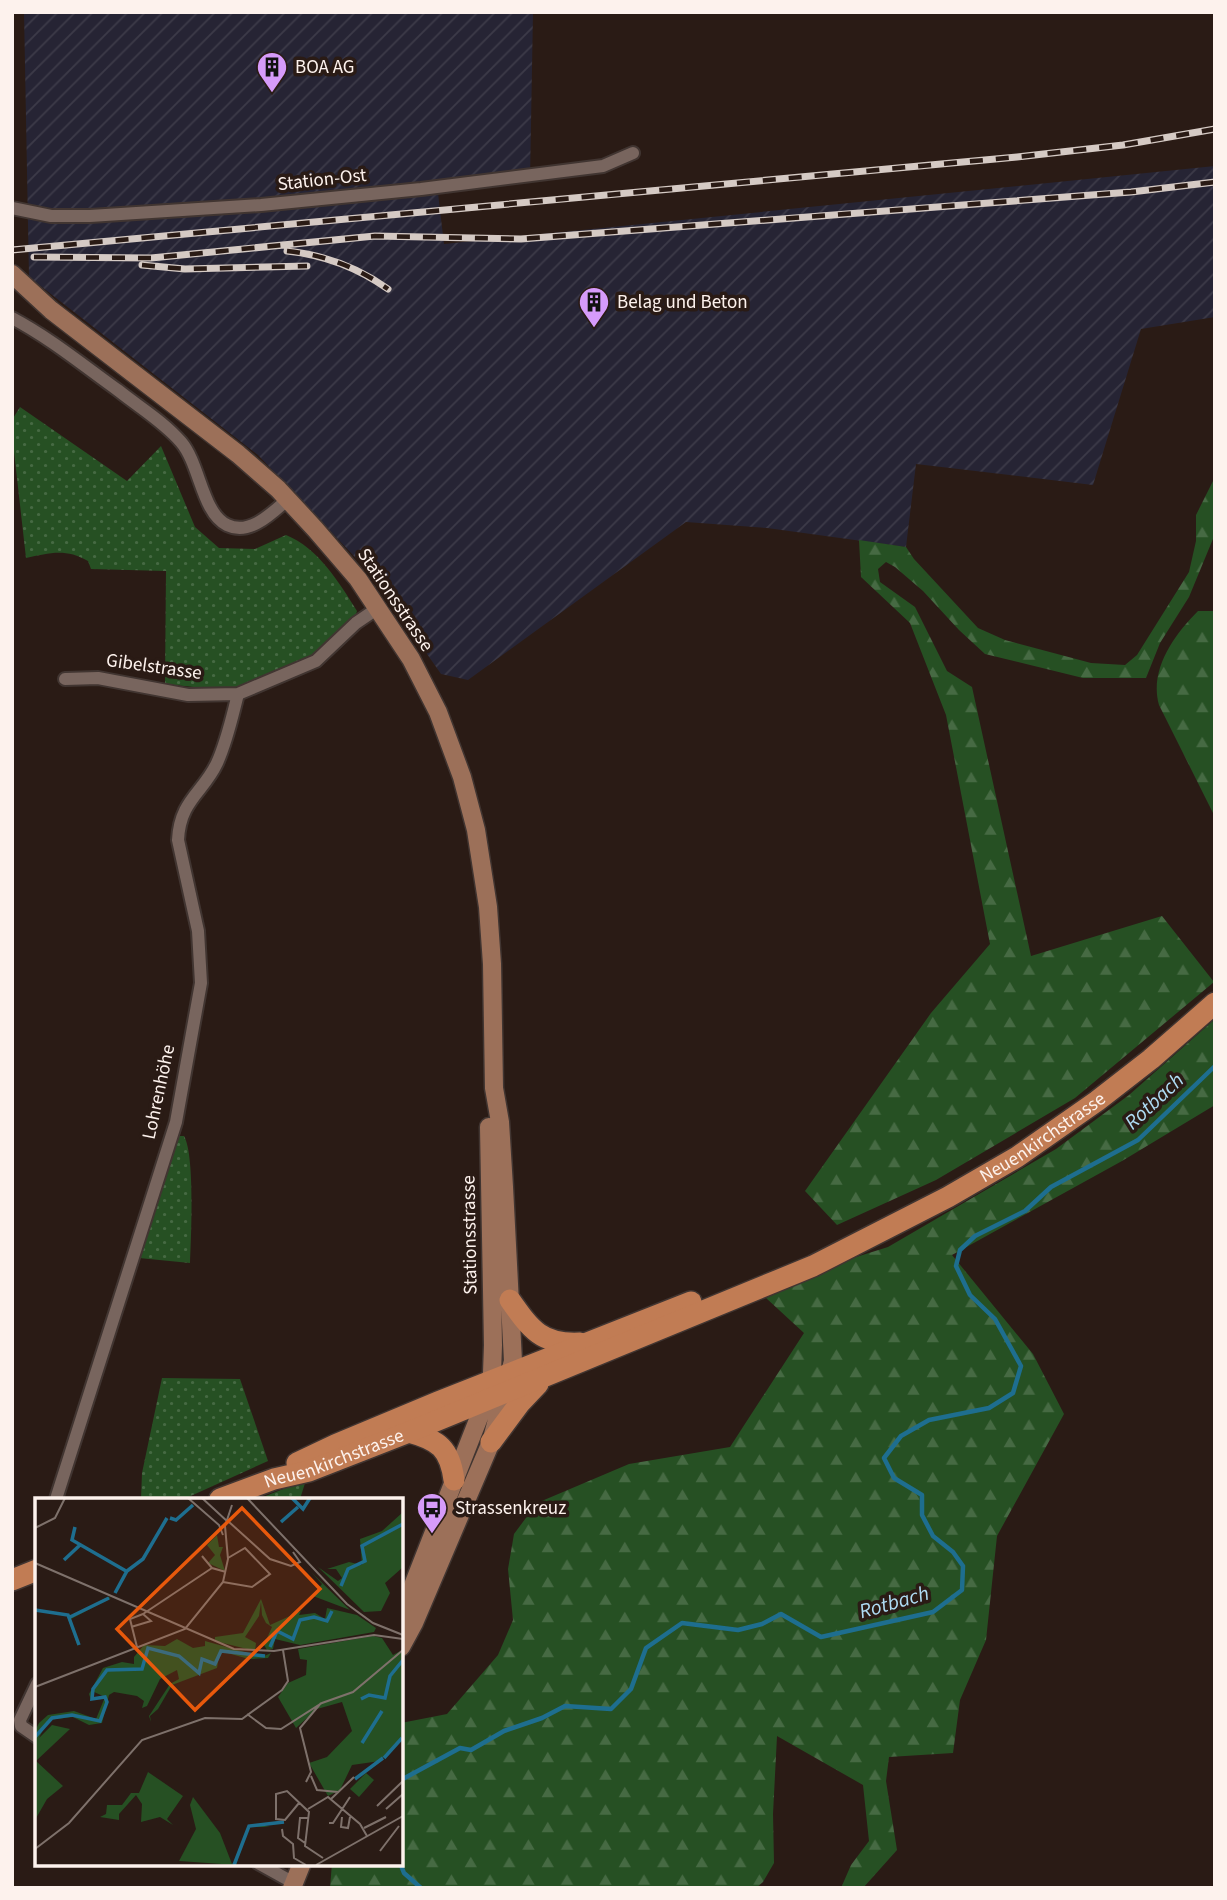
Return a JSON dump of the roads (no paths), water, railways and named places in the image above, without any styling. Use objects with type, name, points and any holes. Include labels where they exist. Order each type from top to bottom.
[{"type":"main road","name":"Stationsstrasse","points":[[12,274],[51,310],[238,454],[288,499],[339,556],[378,608],[411,659],[438,712],[471,807],[488,907],[492,964],[494,1088],[489,1131],[493,1393]]},
{"type":"main road","name":"Neuenkirchstrasse","points":[[274,1479],[302,1460],[335,1445],[545,1378],[813,1266],[948,1197],[1036,1144],[1151,1059],[1215,1003]]},
{"type":"main road","name":"Stationsstrasse","points":[[494,1088],[500,1122],[513,1343],[511,1373]]},
{"type":"main road","name":"Neuenkirchstrasse","points":[[274,1479],[309,1471],[410,1433],[493,1393],[511,1373],[814,1254],[851,1245]]},
{"type":"main road","points":[[510,1300],[527,1324],[542,1337],[558,1342],[586,1343]]},
{"type":"main road","points":[[402,1645],[414,1623],[491,1442],[520,1403],[545,1378]]},
{"type":"main road","points":[[491,1442],[493,1393]]},
{"type":"main road","points":[[402,1613],[454,1480],[493,1393]]},
{"type":"main road","points":[[410,1433],[427,1437],[441,1446],[452,1465],[454,1480]]},
{"type":"main road","points":[[223,1498],[274,1479]]},
{"type":"main road","points":[[12,1580],[35,1571]]},
{"type":"main road","points":[[293,1885],[301,1865]]},
{"type":"street","name":"Station-Ost","points":[[12,208],[51,216],[90,216],[261,205],[421,189],[603,166],[633,153]]},
{"type":"street","points":[[12,318],[69,355],[151,415],[181,442],[194,464],[211,508],[222,522],[235,527],[248,527],[272,513],[288,499]]},
{"type":"street","name":"Gibelstrasse","points":[[65,678],[98,678],[188,695],[238,694],[316,661],[361,618],[378,608]]},
{"type":"street","name":"Lohrenhöhe","points":[[56,1498],[176,1122],[201,983],[198,931],[178,840],[179,826],[183,812],[194,794],[217,765],[238,694]]},
{"type":"street","points":[[35,1688],[20,1720],[21,1726],[35,1736]]},
{"type":"street","points":[[261,1865],[293,1885]]},
{"type":"waterway","name":"Rotbach","points":[[402,1779],[460,1748],[471,1750],[504,1731],[542,1718],[565,1706],[611,1709],[631,1689],[646,1648],[682,1623],[738,1630],[762,1624],[781,1614],[821,1637],[933,1612],[962,1590],[963,1566],[953,1552],[933,1536],[922,1515],[922,1495],[894,1478],[884,1458],[901,1436],[929,1420],[989,1408],[1013,1393],[1021,1366],[995,1319],[970,1295],[956,1266],[960,1250],[975,1236],[1025,1211],[1051,1187],[1138,1140],[1215,1066]]},
{"type":"waterway","name":"Rotbach","points":[[401,1865],[404,1873],[421,1888]]},
{"type":"railway","points":[[12,250],[1017,157],[1123,145],[1215,129]]},
{"type":"railway","points":[[34,257],[151,258],[375,236],[521,239],[1131,192],[1215,182]]},
{"type":"railway","points":[[287,251],[340,263],[388,289]]},
{"type":"railway","points":[[142,265],[185,269],[307,266]]},
{"type":"place","name":"BOA AG","points":[[272,94]]},
{"type":"place","name":"Belag und Beton","points":[[594,329]]},
{"type":"place","name":"Strassenkreuz","points":[[432,1535]]}]
